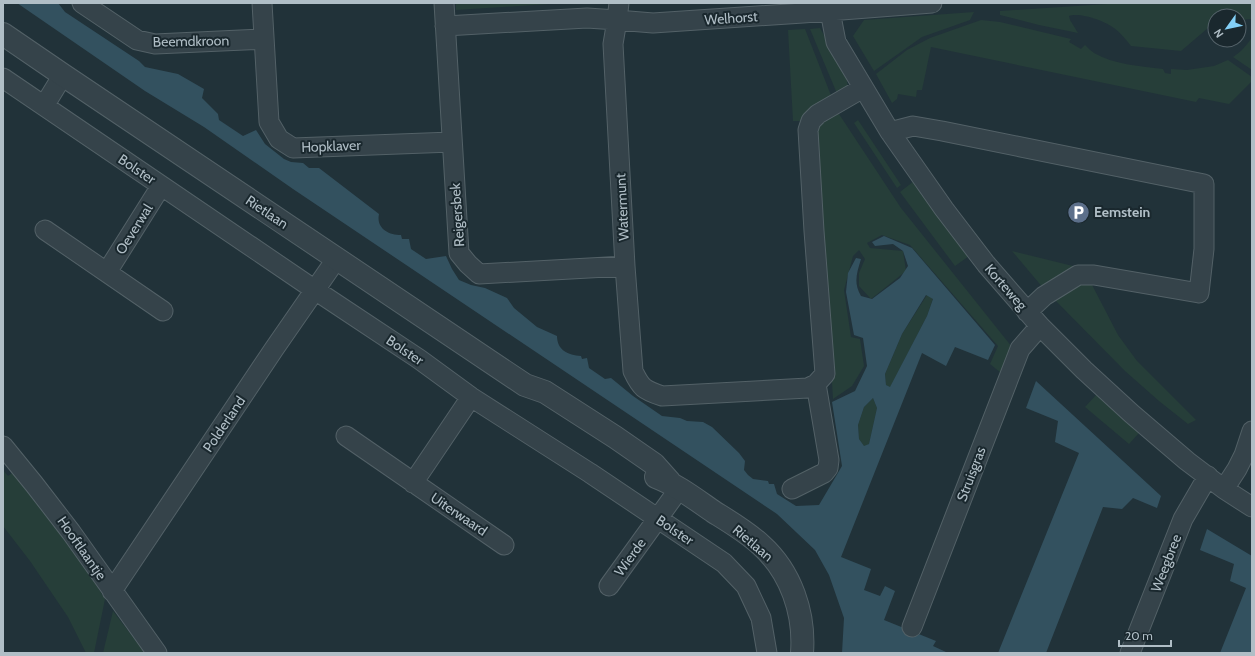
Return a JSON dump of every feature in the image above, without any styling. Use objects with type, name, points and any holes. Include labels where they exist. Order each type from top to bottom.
[{"type":"street","name":"Beemdkroon","points":[[82,3],[137,40],[155,44],[264,39]]},
{"type":"street","name":"Hopklaver","points":[[262,3],[269,122],[279,139],[293,148],[452,142]]},
{"type":"street","name":"Reigersbek","points":[[444,3],[459,252],[478,274],[625,266]]},
{"type":"street","name":"Welhorst","points":[[618,11],[653,23],[932,3]]},
{"type":"street","points":[[445,26],[587,18],[618,11]]},
{"type":"street","name":"Watermunt","points":[[618,11],[613,44],[625,266],[633,371],[639,384],[645,389],[662,396],[808,388],[816,384]]},
{"type":"street","name":"Korteweg","points":[[830,11],[836,42],[890,132],[944,209],[986,264],[1040,326],[1084,370],[1132,414],[1187,461],[1252,506]]},
{"type":"street","name":"Rietlaan","points":[[5,36],[525,385],[539,400],[606,449],[648,474],[675,486],[752,537],[770,554],[790,584],[799,612],[803,642],[802,653]]},
{"type":"street","points":[[44,106],[63,75]]},
{"type":"street","name":"Bolster","points":[[3,78],[419,359],[471,397],[590,473],[724,563],[746,586],[761,618],[767,653]]},
{"type":"street","points":[[792,489],[824,473],[828,468],[829,460],[816,384],[825,374],[808,130],[811,121],[818,114],[863,88]]},
{"type":"street","points":[[890,132],[913,126],[950,132],[1204,184],[1204,249],[1200,293],[1094,275],[1078,275],[1044,296],[1027,312]]},
{"type":"street","name":"Oeverwal","points":[[107,272],[162,186]]},
{"type":"street","points":[[45,230],[163,311]]},
{"type":"street","name":"Polderland","points":[[112,591],[274,349],[337,258]]},
{"type":"street","name":"Struisgras","points":[[912,627],[1020,349],[1040,326]]},
{"type":"street","points":[[414,483],[471,397]]},
{"type":"street","points":[[1224,488],[1237,469],[1244,455],[1252,431]]},
{"type":"street","name":"Uiterwaard","points":[[346,436],[504,545]]},
{"type":"street","name":"Hooftlaantje","points":[[3,446],[67,526],[157,653]]},
{"type":"street","name":"Weegbree","points":[[1130,653],[1183,519],[1208,476]]},
{"type":"street","name":"Wierde","points":[[609,586],[658,518],[675,486]]},
{"type":"green space","points":[[456,3],[564,3],[456,10]]},
{"type":"green space","points":[[1122,3],[1252,3],[1252,19],[1247,19],[1247,8],[1207,8],[1207,29],[1181,51],[1131,46],[1119,32],[1110,25],[1086,16],[1069,16],[1078,33],[1000,15],[1000,11]]},
{"type":"green space","points":[[974,12],[970,20],[922,37],[874,71],[853,36],[864,20]]},
{"type":"green space","points":[[981,20],[1000,22],[1071,39],[1069,42],[1081,49],[1085,45],[1094,53],[1102,57],[1128,64],[1163,69],[1165,73],[1171,74],[1171,69],[1187,70],[1214,66],[1228,60],[1252,77],[1252,81],[1229,104],[1199,98],[1196,102],[931,47],[922,90],[917,90],[916,97],[898,94],[897,99],[892,103],[876,74],[907,50],[930,38]]},
{"type":"green space","points":[[820,28],[846,75],[848,88],[838,96],[810,29]]},
{"type":"green space","points":[[805,29],[832,98],[811,107],[803,121],[793,121],[788,30]]},
{"type":"green space","points":[[1252,37],[1252,70],[1233,57],[1244,48],[1247,48]]},
{"type":"green space","points":[[837,111],[901,208],[1012,347],[1001,373],[990,364],[998,346],[910,245],[882,235],[867,243],[870,248],[903,251],[906,271],[871,299],[859,286],[859,273],[865,259],[859,250],[853,256],[844,290],[851,337],[860,339],[864,366],[852,386],[833,399],[817,131],[822,120]]},
{"type":"green space","points":[[858,120],[901,185],[897,188],[854,123]]},
{"type":"green space","points":[[914,181],[969,256],[955,266],[900,192]]},
{"type":"green space","points":[[1012,251],[1077,267],[1044,289]]},
{"type":"green space","points":[[1081,281],[1090,281],[1118,335],[1137,361],[1196,420],[1188,424],[1159,401],[1125,371],[1054,299]]},
{"type":"green space","points":[[927,295],[933,298],[927,316],[890,388],[886,385],[885,374],[902,334]]},
{"type":"green space","points":[[1097,394],[1139,433],[1129,444],[1085,407]]},
{"type":"green space","points":[[873,398],[877,408],[869,444],[864,447],[859,439],[858,425],[864,407]]},
{"type":"green space","points":[[3,470],[8,476],[15,471],[68,540],[105,599],[94,653],[86,653],[68,617],[30,561],[3,526]]},
{"type":"green space","points":[[113,611],[145,653],[103,653]]},
{"type":"water","points":[[17,3],[58,3],[65,12],[139,61],[145,67],[178,74],[204,89],[202,98],[218,114],[219,120],[243,136],[256,130],[265,144],[284,159],[291,162],[303,163],[309,168],[319,168],[379,214],[379,223],[384,230],[392,234],[401,235],[402,239],[409,239],[411,249],[426,259],[446,256],[459,280],[471,285],[485,288],[507,298],[514,308],[537,327],[557,336],[557,341],[564,351],[581,356],[582,359],[587,358],[589,368],[605,379],[611,378],[633,396],[662,416],[680,418],[687,421],[703,422],[712,427],[739,453],[745,461],[744,470],[748,475],[753,479],[768,481],[769,484],[774,484],[777,494],[796,506],[819,505],[842,466],[832,402],[855,391],[867,366],[863,338],[854,335],[846,292],[848,273],[856,258],[861,259],[856,278],[857,286],[861,296],[872,299],[900,278],[908,266],[903,251],[893,244],[875,246],[872,242],[884,236],[912,248],[995,345],[988,360],[955,347],[946,366],[922,353],[841,557],[871,569],[864,590],[880,596],[885,586],[895,591],[884,620],[936,641],[933,646],[946,653],[842,653],[844,618],[829,575],[815,550],[777,514],[293,189],[204,127],[145,91]],"holes":[[[926,295],[933,299],[927,316],[890,387],[886,385],[885,374],[902,334]],[[873,398],[877,408],[869,444],[864,446],[859,439],[858,425],[864,407]]]},
{"type":"water","points":[[1036,381],[1161,496],[1157,508],[1133,498],[1122,509],[1103,507],[1046,653],[998,653],[1079,453],[1055,442],[1058,421],[1026,408]]},
{"type":"water","points":[[1207,529],[1252,556],[1252,653],[1220,653],[1246,588],[1230,581],[1234,564],[1200,550]]},
{"type":"place","name":"Eemstein","points":[[1078,212]]}]
